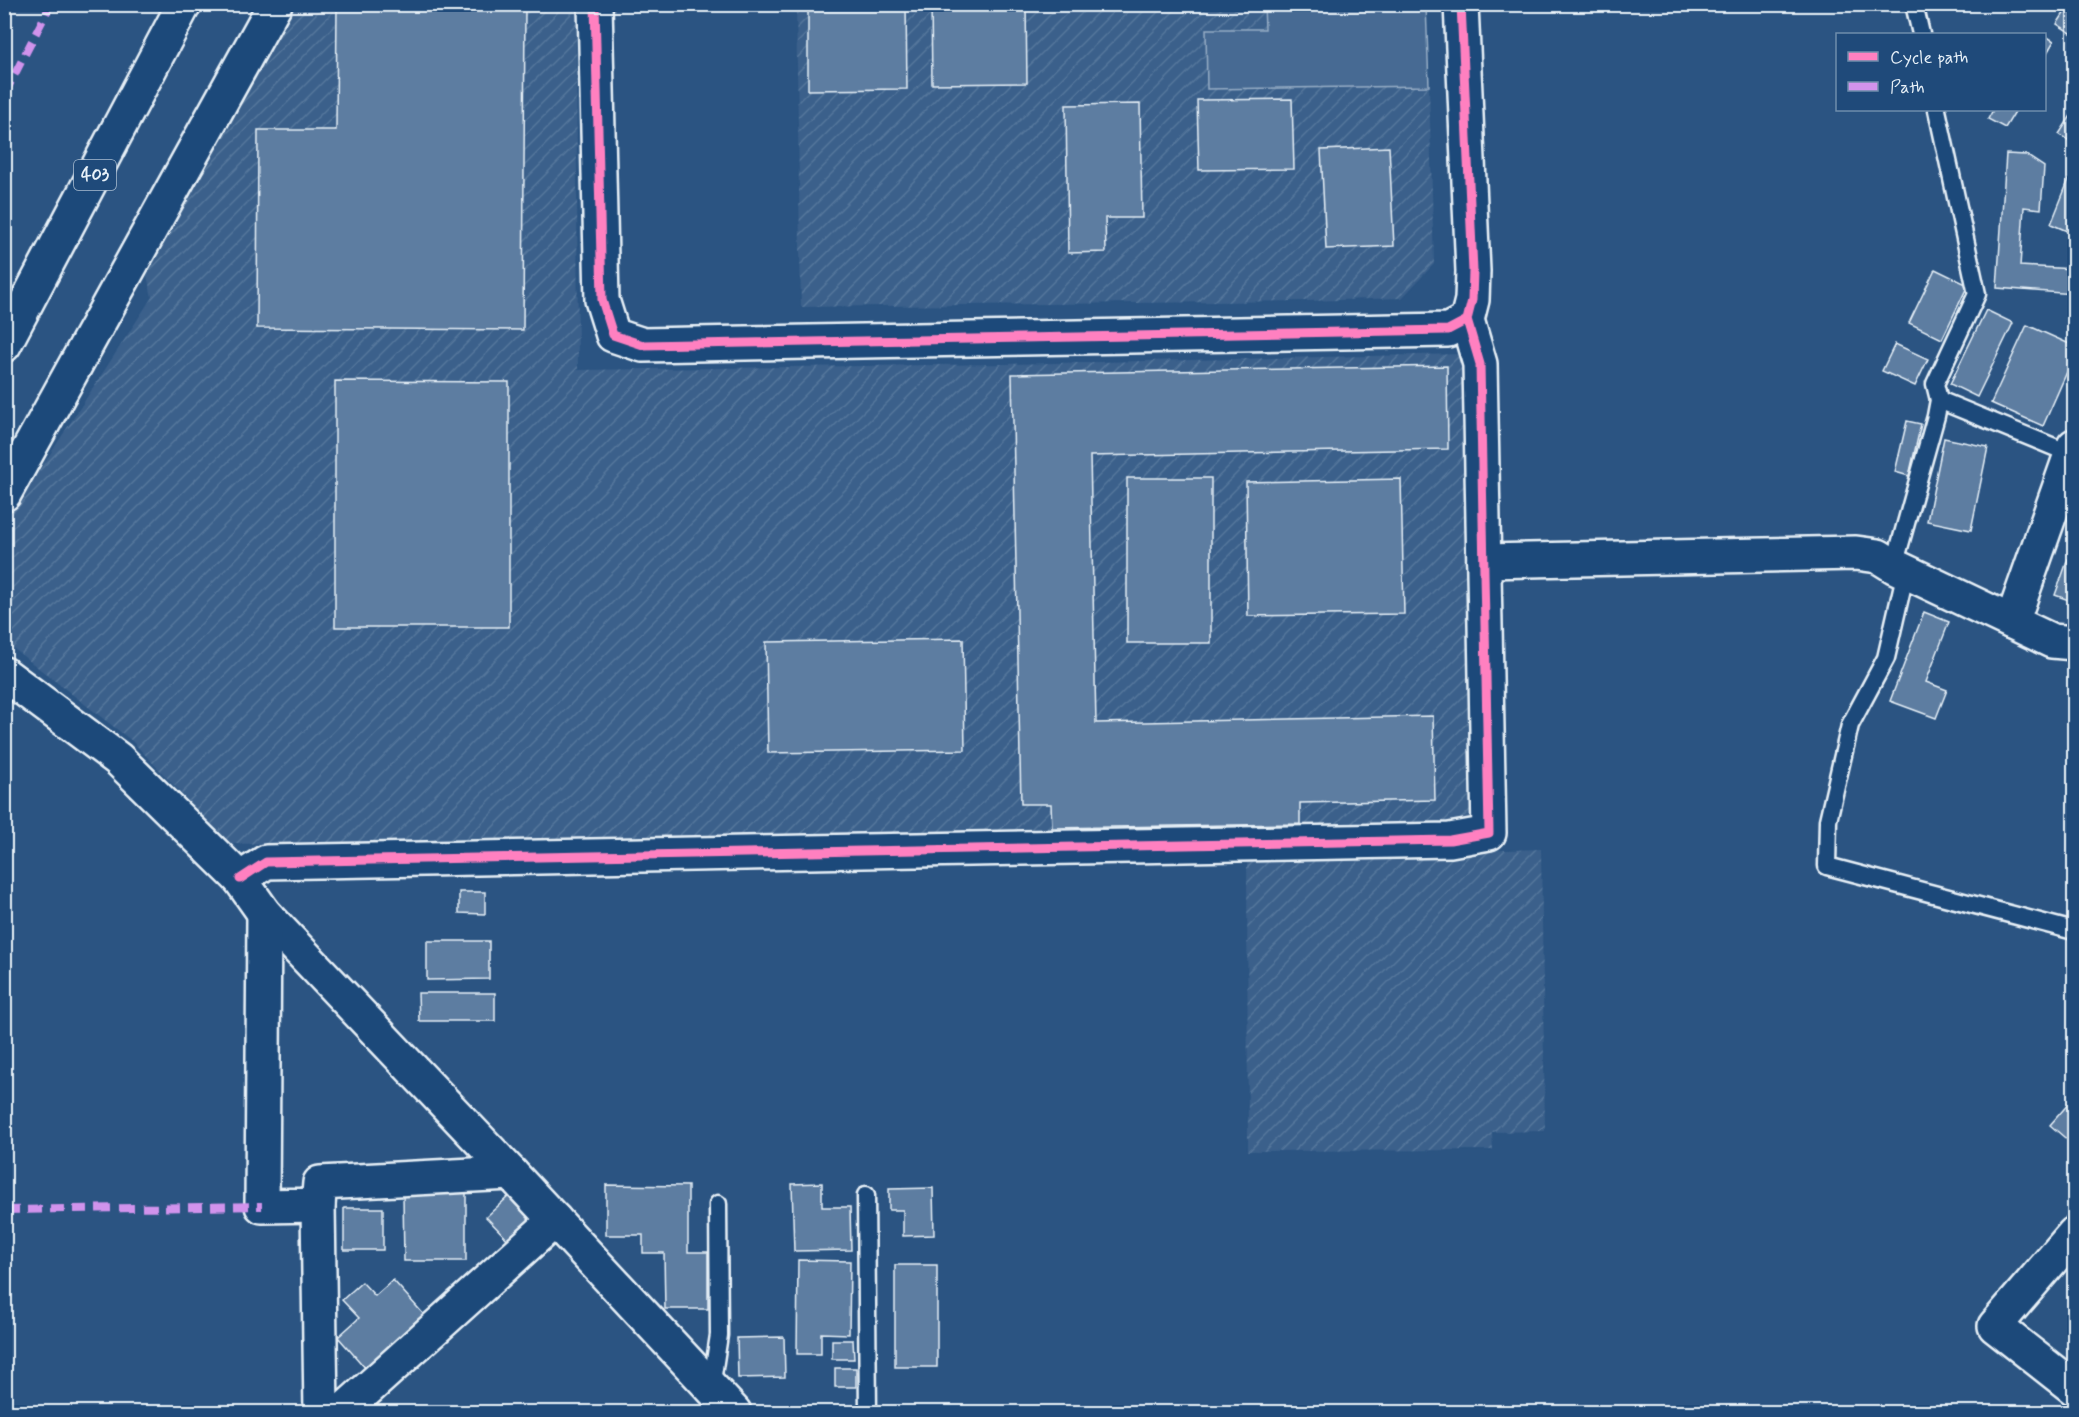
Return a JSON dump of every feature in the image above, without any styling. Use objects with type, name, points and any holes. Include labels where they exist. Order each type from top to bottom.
[{"type":"main road","name":"403","points":[[4,345],[184,4]]},
{"type":"main road","points":[[4,494],[275,4]]},
{"type":"main road","points":[[595,4],[602,300],[613,335],[643,345],[655,345],[1448,330],[1467,320]]},
{"type":"main road","points":[[240,879],[266,862],[1438,840],[1489,833],[1480,364],[1467,320],[1472,300],[1473,271],[1461,4]]},
{"type":"main road","points":[[2012,622],[2073,450]]},
{"type":"main road","points":[[1484,561],[1856,553],[1878,556],[2052,641],[2074,643]]},
{"type":"main road","points":[[4,674],[118,759],[240,879],[264,913],[511,1173],[734,1413]]},
{"type":"main road","points":[[264,913],[262,1206],[318,1204]]},
{"type":"main road","points":[[321,1413],[318,1204],[320,1183],[511,1173]]},
{"type":"main road","points":[[342,1413],[555,1220]]},
{"type":"main road","points":[[2074,1234],[1995,1326],[2074,1388]]},
{"type":"lane","points":[[1914,4],[1921,33]]},
{"type":"lane","points":[[1937,111],[1977,294],[1935,384],[1939,400],[1900,568],[1886,658],[1850,725],[1828,820],[1827,866],[2074,931]]},
{"type":"lane","points":[[1939,400],[2073,450]]},
{"type":"lane","points":[[866,1195],[868,1413]]},
{"type":"lane","points":[[711,1388],[719,1335],[718,1204]]},
{"type":"shaded area","points":[[291,5],[576,5],[578,370],[1463,354],[1477,822],[1448,831],[591,838],[229,844],[132,741],[5,642],[4,525],[152,297],[147,276]]},
{"type":"shaded area","points":[[796,5],[1264,5],[1265,29],[1300,88],[1429,86],[1434,264],[1402,298],[801,307]]},
{"type":"shaded area","points":[[1264,5],[1426,5],[1429,86],[1207,89],[1206,29],[1265,29]]},
{"type":"shaded area","points":[[1541,849],[1545,1131],[1492,1132],[1493,1150],[1248,1151],[1247,858]]},
{"type":"building","points":[[337,4],[525,4],[523,330],[257,328],[258,130],[336,130]]},
{"type":"building","points":[[808,4],[906,4],[907,89],[808,90]]},
{"type":"building","points":[[931,4],[1026,4],[1027,83],[932,84]]},
{"type":"building","points":[[2070,4],[2074,4],[2074,35],[2057,24]]},
{"type":"building","points":[[2046,36],[2054,41],[2046,55]]},
{"type":"building","points":[[1292,99],[1294,169],[1199,170],[1197,100]]},
{"type":"building","points":[[1140,104],[1142,218],[1105,218],[1106,252],[1068,253],[1066,105]]},
{"type":"building","points":[[1992,111],[2015,111],[2005,128],[1988,119]]},
{"type":"building","points":[[2074,111],[2074,144],[2059,134]]},
{"type":"building","points":[[1389,147],[1394,246],[1326,249],[1321,150]]},
{"type":"building","points":[[2006,154],[2026,155],[2044,167],[2041,209],[2024,207],[2020,266],[2074,269],[2074,294],[1997,288]]},
{"type":"building","points":[[2069,179],[2074,182],[2074,234],[2051,224]]},
{"type":"building","points":[[1935,269],[1968,285],[1942,339],[1909,323]]},
{"type":"building","points":[[1986,310],[2013,323],[1977,397],[1950,384]]},
{"type":"building","points":[[2027,325],[2074,346],[2074,356],[2043,426],[1991,403]]},
{"type":"building","points":[[1895,344],[1928,359],[1915,386],[1882,371]]},
{"type":"building","points":[[1447,366],[1448,449],[1090,456],[1096,723],[1433,716],[1435,800],[1300,803],[1300,824],[1052,828],[1051,804],[1021,804],[1012,374]]},
{"type":"building","points":[[335,381],[509,382],[509,627],[335,627]]},
{"type":"building","points":[[1907,421],[1921,424],[1909,476],[1895,472]]},
{"type":"building","points":[[1944,438],[1988,447],[1971,530],[1927,521]]},
{"type":"building","points":[[1127,478],[1211,478],[1211,643],[1127,643]]},
{"type":"building","points":[[1401,479],[1404,614],[1248,616],[1246,482]]},
{"type":"building","points":[[2068,559],[2074,561],[2074,602],[2055,595]]},
{"type":"building","points":[[1924,612],[1949,622],[1926,682],[1947,690],[1936,718],[1890,701]]},
{"type":"building","points":[[963,639],[965,750],[768,753],[766,642]]},
{"type":"building","points":[[459,892],[485,892],[485,914],[459,913]]},
{"type":"building","points":[[427,941],[489,941],[489,979],[427,980]]},
{"type":"building","points":[[418,993],[495,993],[495,1021],[419,1021]]},
{"type":"building","points":[[2070,1102],[2074,1105],[2074,1139],[2071,1143],[2050,1125]]},
{"type":"building","points":[[822,1183],[822,1207],[850,1207],[851,1250],[794,1251],[792,1184]]},
{"type":"building","points":[[606,1185],[688,1186],[688,1252],[708,1252],[708,1309],[665,1309],[664,1253],[643,1253],[643,1235],[606,1235]]},
{"type":"building","points":[[933,1188],[934,1235],[903,1236],[903,1210],[889,1210],[889,1189]]},
{"type":"building","points":[[466,1193],[466,1261],[404,1261],[403,1194]]},
{"type":"building","points":[[509,1196],[533,1221],[510,1242],[486,1217]]},
{"type":"building","points":[[344,1208],[383,1208],[383,1250],[344,1250]]},
{"type":"building","points":[[798,1260],[850,1261],[849,1334],[821,1333],[821,1354],[797,1354]]},
{"type":"building","points":[[895,1265],[937,1265],[937,1367],[895,1367]]},
{"type":"building","points":[[393,1280],[426,1317],[367,1370],[338,1337],[359,1318],[342,1300],[362,1282],[375,1296]]},
{"type":"building","points":[[784,1337],[785,1377],[738,1378],[737,1338]]},
{"type":"building","points":[[832,1340],[853,1340],[854,1359],[832,1359]]},
{"type":"building","points":[[835,1368],[856,1368],[856,1387],[835,1387]]},
{"type":"marked path","points":[[4,95],[51,4]]},
{"type":"marked path","points":[[4,1210],[262,1206]]},
{"type":"cycle path","points":[[595,4],[602,300],[613,335],[643,345],[1448,330],[1467,320]]},
{"type":"cycle path","points":[[240,879],[266,862],[1450,840],[1489,833],[1480,364],[1467,320],[1472,300],[1473,271],[1461,4]]}]
